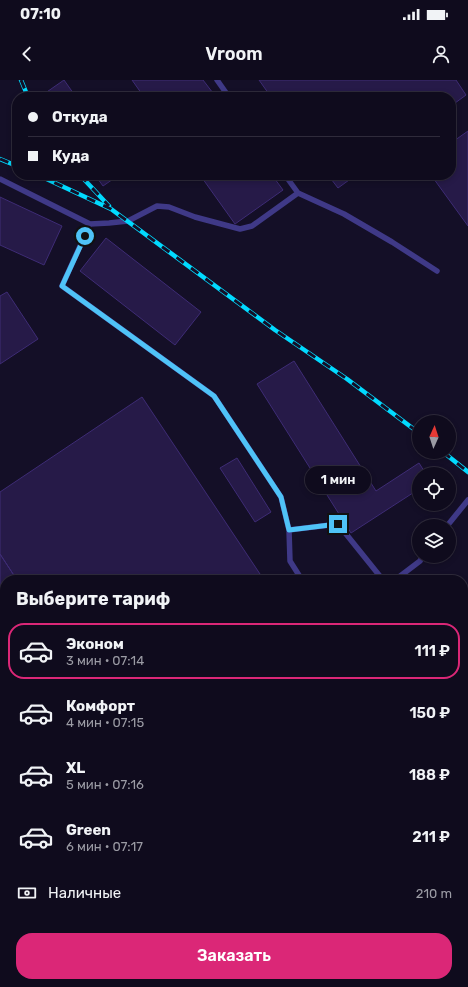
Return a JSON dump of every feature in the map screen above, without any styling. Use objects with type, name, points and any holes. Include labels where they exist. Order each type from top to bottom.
[{"type":"lane","points":[[217,80],[225,92]]},
{"type":"lane","points":[[0,179],[90,224],[128,221],[157,206],[169,207],[195,218],[240,229],[252,226],[298,193]]},
{"type":"lane","points":[[289,180],[298,193],[344,214],[438,271]]},
{"type":"lane","points":[[90,224],[62,286],[214,396],[281,497],[289,530],[290,561],[299,575]]},
{"type":"lane","points":[[453,519],[468,500]]},
{"type":"lane","points":[[289,530],[338,524],[379,575]]},
{"type":"lane","points":[[401,575],[416,563]]},
{"type":"building","points":[[64,80],[72,92],[47,92]]},
{"type":"building","points":[[132,80],[203,80],[212,92],[140,92]]},
{"type":"building","points":[[259,80],[456,80],[466,95],[456,102],[456,92],[267,92]]},
{"type":"building","points":[[468,131],[468,226],[435,180],[456,180],[456,139]]},
{"type":"building","points":[[99,180],[112,180],[103,186]]},
{"type":"building","points":[[204,180],[276,180],[283,190],[235,224]]},
{"type":"building","points":[[332,180],[349,180],[338,188]]},
{"type":"building","points":[[0,197],[62,226],[44,265],[0,245]]},
{"type":"building","points":[[106,238],[201,312],[175,345],[80,271]]},
{"type":"building","points":[[7,292],[38,339],[0,364],[0,296]]},
{"type":"building","points":[[294,361],[376,491],[412,468],[412,494],[351,533],[257,384]]},
{"type":"building","points":[[142,397],[261,575],[14,575],[0,554],[0,492]]},
{"type":"building","points":[[237,458],[271,512],[255,522],[220,468]]},
{"type":"building","points":[[419,463],[422,467],[413,467]]},
{"type":"building","points":[[0,554],[14,575],[0,575]]},
{"type":"railway","points":[[21,80],[26,92]]},
{"type":"railway","points":[[0,159],[12,164]]},
{"type":"railway","points":[[49,180],[111,209],[275,330],[347,379],[412,428]]},
{"type":"railway","points":[[85,180],[109,206]]},
{"type":"railway","points":[[452,459],[468,472]]},
{"type":"route","points":[[85,236],[62,286],[214,396],[281,497],[289,530],[338,524]]}]
